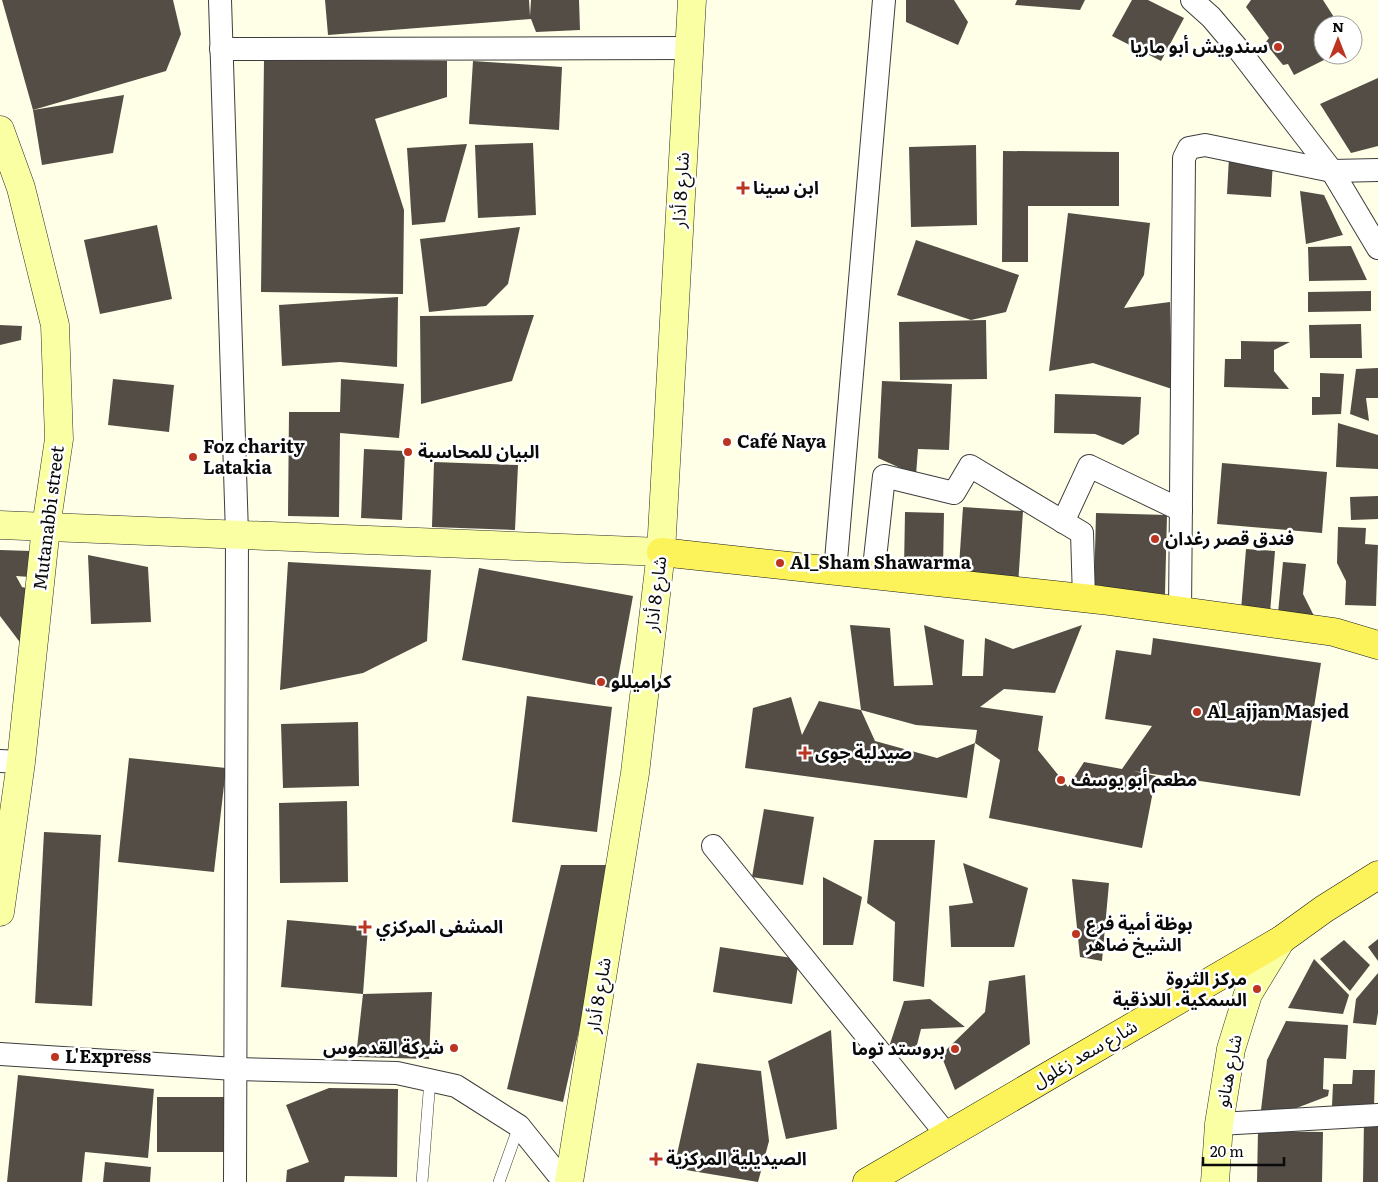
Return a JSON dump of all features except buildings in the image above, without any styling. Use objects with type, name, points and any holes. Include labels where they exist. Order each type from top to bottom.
[{"type":"main road","points":[[661,552],[1084,599],[1334,632],[1378,646]]},
{"type":"main road","name":"شارع سعد زغلول","points":[[867,1182],[1281,940],[1324,909],[1378,875]]},
{"type":"street","points":[[220,0],[237,534],[235,1182]]},
{"type":"street","name":"شارع 8 أذار","points":[[569,1182],[635,773],[661,552],[692,0]]},
{"type":"street","points":[[835,572],[884,0]]},
{"type":"street","points":[[1192,0],[1211,18],[1233,44],[1332,171],[1378,248]]},
{"type":"street","points":[[221,49],[689,48]]},
{"type":"street","name":"Mutanabbi street","points":[[0,130],[21,188],[55,325],[59,439],[10,762],[0,912]]},
{"type":"street","points":[[1180,612],[1184,158],[1189,148],[1205,145],[1332,171],[1378,170]]},
{"type":"street","points":[[873,576],[884,476],[954,493],[970,466],[1082,533],[1084,599]]},
{"type":"street","points":[[1063,522],[1089,466],[1181,510]]},
{"type":"street","points":[[0,525],[661,552]]},
{"type":"street","points":[[713,846],[946,1135]]},
{"type":"street","name":"شارع هنانو","points":[[1215,1182],[1220,1124],[1231,1050],[1248,994],[1281,940]]},
{"type":"street","points":[[0,1054],[235,1069],[397,1073],[430,1080],[456,1086],[519,1126],[564,1182]]},
{"type":"street","points":[[1220,1124],[1378,1115]]},
{"type":"lane","points":[[422,1182],[430,1080]]},
{"type":"lane","points":[[500,1182],[519,1126]]},
{"type":"place","name":"سندويش أبو ماريا","points":[[1278,47]]},
{"type":"place","name":"ابن سينا","points":[[743,188]]},
{"type":"place","name":"Café Naya","points":[[727,442]]},
{"type":"place","name":"البيان للمحاسبة","points":[[408,452]]},
{"type":"place","name":"Foz charity Latakia","points":[[193,457]]},
{"type":"place","name":"فندق قصر رغدان","points":[[1155,539]]},
{"type":"place","name":"Al_Sham Shawarma","points":[[780,563]]},
{"type":"place","name":"كراميللو","points":[[601,682]]},
{"type":"place","name":"Al_ajjan Masjed","points":[[1197,712]]},
{"type":"place","name":"صيدلية جوى","points":[[805,753]]},
{"type":"place","name":"مطعم أبو يوسف","points":[[1061,780]]},
{"type":"place","name":"المشفى المركزي","points":[[365,927]]},
{"type":"place","name":"بوظة أمية فرع الشيخ ضاهر","points":[[1076,934]]},
{"type":"place","name":"مركز الثروة السمكية. اللاذقية","points":[[1257,989]]},
{"type":"place","name":"شركة القدموس","points":[[454,1048]]},
{"type":"place","name":"بروستد توما","points":[[955,1049]]},
{"type":"place","name":"L'Express","points":[[55,1057]]},
{"type":"place","name":"الصيديلية المركزية","points":[[656,1159]]}]
